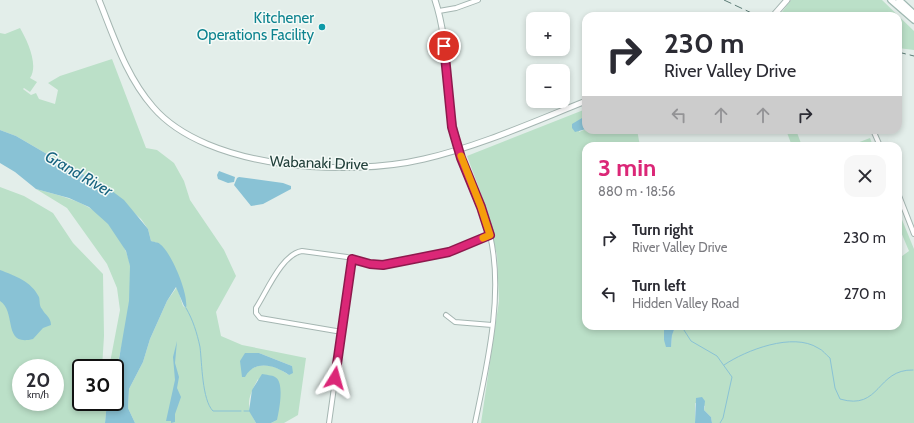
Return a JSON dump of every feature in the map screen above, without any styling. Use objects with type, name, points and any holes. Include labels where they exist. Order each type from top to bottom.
[{"type":"main road","points":[[891,0],[914,20]]},
{"type":"main road","points":[[899,0],[914,14]]},
{"type":"street","name":"Wabanaki Drive","points":[[99,0],[126,66],[136,85],[153,108],[180,131],[208,146],[228,153],[295,165],[340,167],[414,161],[458,149],[582,102]]},
{"type":"street","points":[[435,0],[439,11],[444,46],[452,127],[458,149],[490,235],[495,260],[492,325],[486,368],[475,423]]},
{"type":"street","points":[[439,11],[440,0]]},
{"type":"street","points":[[439,11],[456,8],[478,0]]},
{"type":"street","points":[[776,12],[787,0]]},
{"type":"street","points":[[902,203],[914,234]]},
{"type":"street","points":[[342,332],[260,318],[256,313],[256,308],[286,258],[294,252],[302,251],[352,259],[370,264],[383,265],[449,252],[490,235]]},
{"type":"street","points":[[329,423],[352,259]]},
{"type":"street","points":[[446,315],[455,322],[492,325]]},
{"type":"green space","points":[[791,0],[882,0],[894,12],[782,12]]},
{"type":"green space","points":[[902,19],[914,31],[914,50],[902,48]]},
{"type":"green space","points":[[20,28],[31,53],[33,66],[30,78],[37,82],[30,92],[24,88],[23,89],[31,95],[36,93],[39,99],[55,104],[58,90],[48,83],[60,76],[112,59],[146,148],[157,150],[174,163],[184,181],[190,200],[224,250],[236,276],[216,312],[221,336],[242,345],[306,358],[298,415],[284,423],[271,423],[277,420],[258,379],[249,401],[250,411],[256,423],[135,423],[128,408],[129,389],[143,362],[150,339],[167,301],[177,287],[183,306],[186,308],[160,244],[151,241],[148,229],[141,219],[100,182],[76,171],[16,136],[0,130],[0,33],[5,34]],"holes":[[[259,353],[292,366],[289,375],[274,367],[263,365],[248,371]]]},
{"type":"green space","points":[[582,111],[579,132],[582,131],[582,134],[638,134],[639,142],[582,142],[582,330],[664,330],[664,340],[671,346],[672,334],[674,330],[902,330],[902,256],[909,251],[902,234],[902,220],[914,249],[914,423],[712,423],[711,417],[704,410],[705,406],[695,403],[695,423],[481,423],[499,301],[497,255],[483,199],[467,156]]},
{"type":"green space","points":[[788,134],[798,134],[800,142],[790,142]]},
{"type":"green space","points":[[870,138],[872,142],[860,142]]},
{"type":"green space","points":[[0,187],[24,196],[53,213],[73,243],[103,274],[104,336],[103,359],[72,359],[72,411],[106,411],[105,423],[0,423]]},
{"type":"green space","points":[[36,189],[63,196],[88,207],[109,224],[125,248],[130,265],[131,276],[129,303],[118,359],[111,359],[120,310],[117,288],[107,264],[67,208]]},
{"type":"water","points":[[582,118],[582,130],[575,132],[572,128],[572,124]]},
{"type":"water","name":"Grand River","points":[[0,130],[16,136],[76,171],[100,182],[124,200],[148,229],[151,241],[160,244],[164,248],[174,264],[185,293],[186,308],[176,287],[167,301],[150,339],[143,362],[129,389],[128,408],[135,423],[105,423],[106,411],[124,411],[124,359],[119,359],[129,301],[130,266],[126,251],[108,224],[89,207],[69,198],[36,189],[15,172],[0,163]]},
{"type":"water","points":[[219,171],[235,177],[234,182],[228,183],[218,179],[217,175]]},
{"type":"water","points":[[239,177],[283,183],[291,186],[291,189],[263,204],[251,206],[234,185]]},
{"type":"water","points":[[0,270],[22,280],[36,291],[41,308],[50,320],[51,325],[43,328],[33,339],[23,340],[17,338],[13,333],[8,313],[5,306],[0,301]]},
{"type":"water","points":[[664,330],[674,330],[671,347],[666,347]]},
{"type":"water","points":[[177,341],[175,363],[179,377],[177,388],[181,397],[175,414],[175,422],[171,423],[171,421],[166,421],[175,380],[173,357]]},
{"type":"water","points":[[245,353],[259,353],[292,366],[293,373],[289,375],[272,366],[260,366],[249,371],[245,377],[242,377],[240,361]]},
{"type":"water","points":[[262,374],[275,377],[278,380],[281,390],[277,420],[271,423],[256,423],[249,411],[252,390]]},
{"type":"water","points":[[702,397],[705,401],[704,410],[711,417],[712,423],[695,423],[696,398]]},
{"type":"waterway","points":[[186,308],[193,322],[199,342],[202,371],[209,406],[213,411],[241,411]]},
{"type":"waterway","points":[[684,330],[691,341],[717,356],[732,377],[723,418],[720,423]]},
{"type":"waterway","points":[[724,365],[744,354],[770,345],[783,342],[808,344],[820,349],[830,358],[835,388],[840,399],[853,401],[864,399],[871,395],[884,382],[901,371],[913,370]]},
{"type":"waterway","points":[[244,411],[249,411]]},
{"type":"railway","points":[[724,0],[750,12]]},
{"type":"railway","points":[[902,53],[914,56]]},
{"type":"slow traffic","points":[[461,156],[486,220],[490,235],[483,238]]},
{"type":"place","name":"Kitchener Operations Facility","points":[[322,27]]},
{"type":"route","points":[[335,378],[352,259],[370,264],[383,265],[449,252],[490,235],[486,220],[461,158],[452,127],[444,46]]}]
